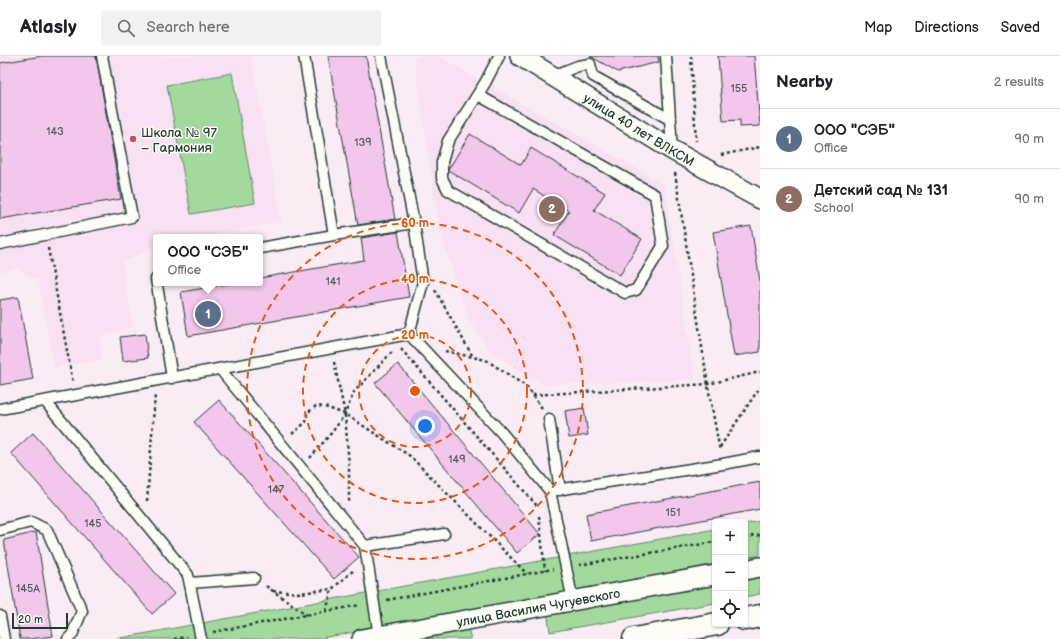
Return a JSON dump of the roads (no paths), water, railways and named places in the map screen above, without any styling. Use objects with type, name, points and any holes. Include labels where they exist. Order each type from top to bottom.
[{"type":"main road","points":[[748,618],[760,616]]},
{"type":"main road","points":[[634,639],[712,625]]},
{"type":"street","name":"улица 40 лет ВЛКСМ","points":[[520,56],[552,76],[684,151],[760,199]]},
{"type":"street","points":[[748,569],[760,567]]},
{"type":"street","name":"улица Василия Чугуевского","points":[[370,637],[712,576]]},
{"type":"lane","points":[[0,244],[132,217],[102,56]]},
{"type":"lane","points":[[304,56],[334,236]]},
{"type":"lane","points":[[381,56],[414,223],[423,282],[409,334]]},
{"type":"lane","points":[[478,95],[655,195],[663,246],[636,290],[625,293],[448,190],[442,178],[442,162],[448,141],[478,95],[500,56]]},
{"type":"lane","points":[[666,56],[670,120],[684,151]]},
{"type":"lane","points":[[552,76],[578,66],[590,64],[593,76],[670,120]]},
{"type":"lane","points":[[263,248],[414,223]]},
{"type":"lane","points":[[157,286],[172,378]]},
{"type":"lane","points":[[409,334],[555,490]]},
{"type":"lane","points":[[0,409],[409,334]]},
{"type":"lane","points":[[220,369],[365,546],[374,602],[370,637]]},
{"type":"lane","points":[[45,401],[188,575],[201,637]]},
{"type":"lane","points":[[549,419],[555,490],[572,601]]},
{"type":"lane","points":[[555,490],[760,457]]},
{"type":"lane","points":[[0,530],[31,522],[47,530],[82,611],[72,634],[68,639]]},
{"type":"lane","points":[[365,546],[444,534]]},
{"type":"lane","points":[[190,583],[254,578]]},
{"type":"lane","points":[[0,616],[4,639]]},
{"type":"place","name":"Школа № 97 – Гармония","points":[[133,139]]},
{"type":"place","name":"Детский сад № 131","points":[[552,209]]},
{"type":"place","name":"ООО \"СЭБ\"","points":[[208,314]]}]
